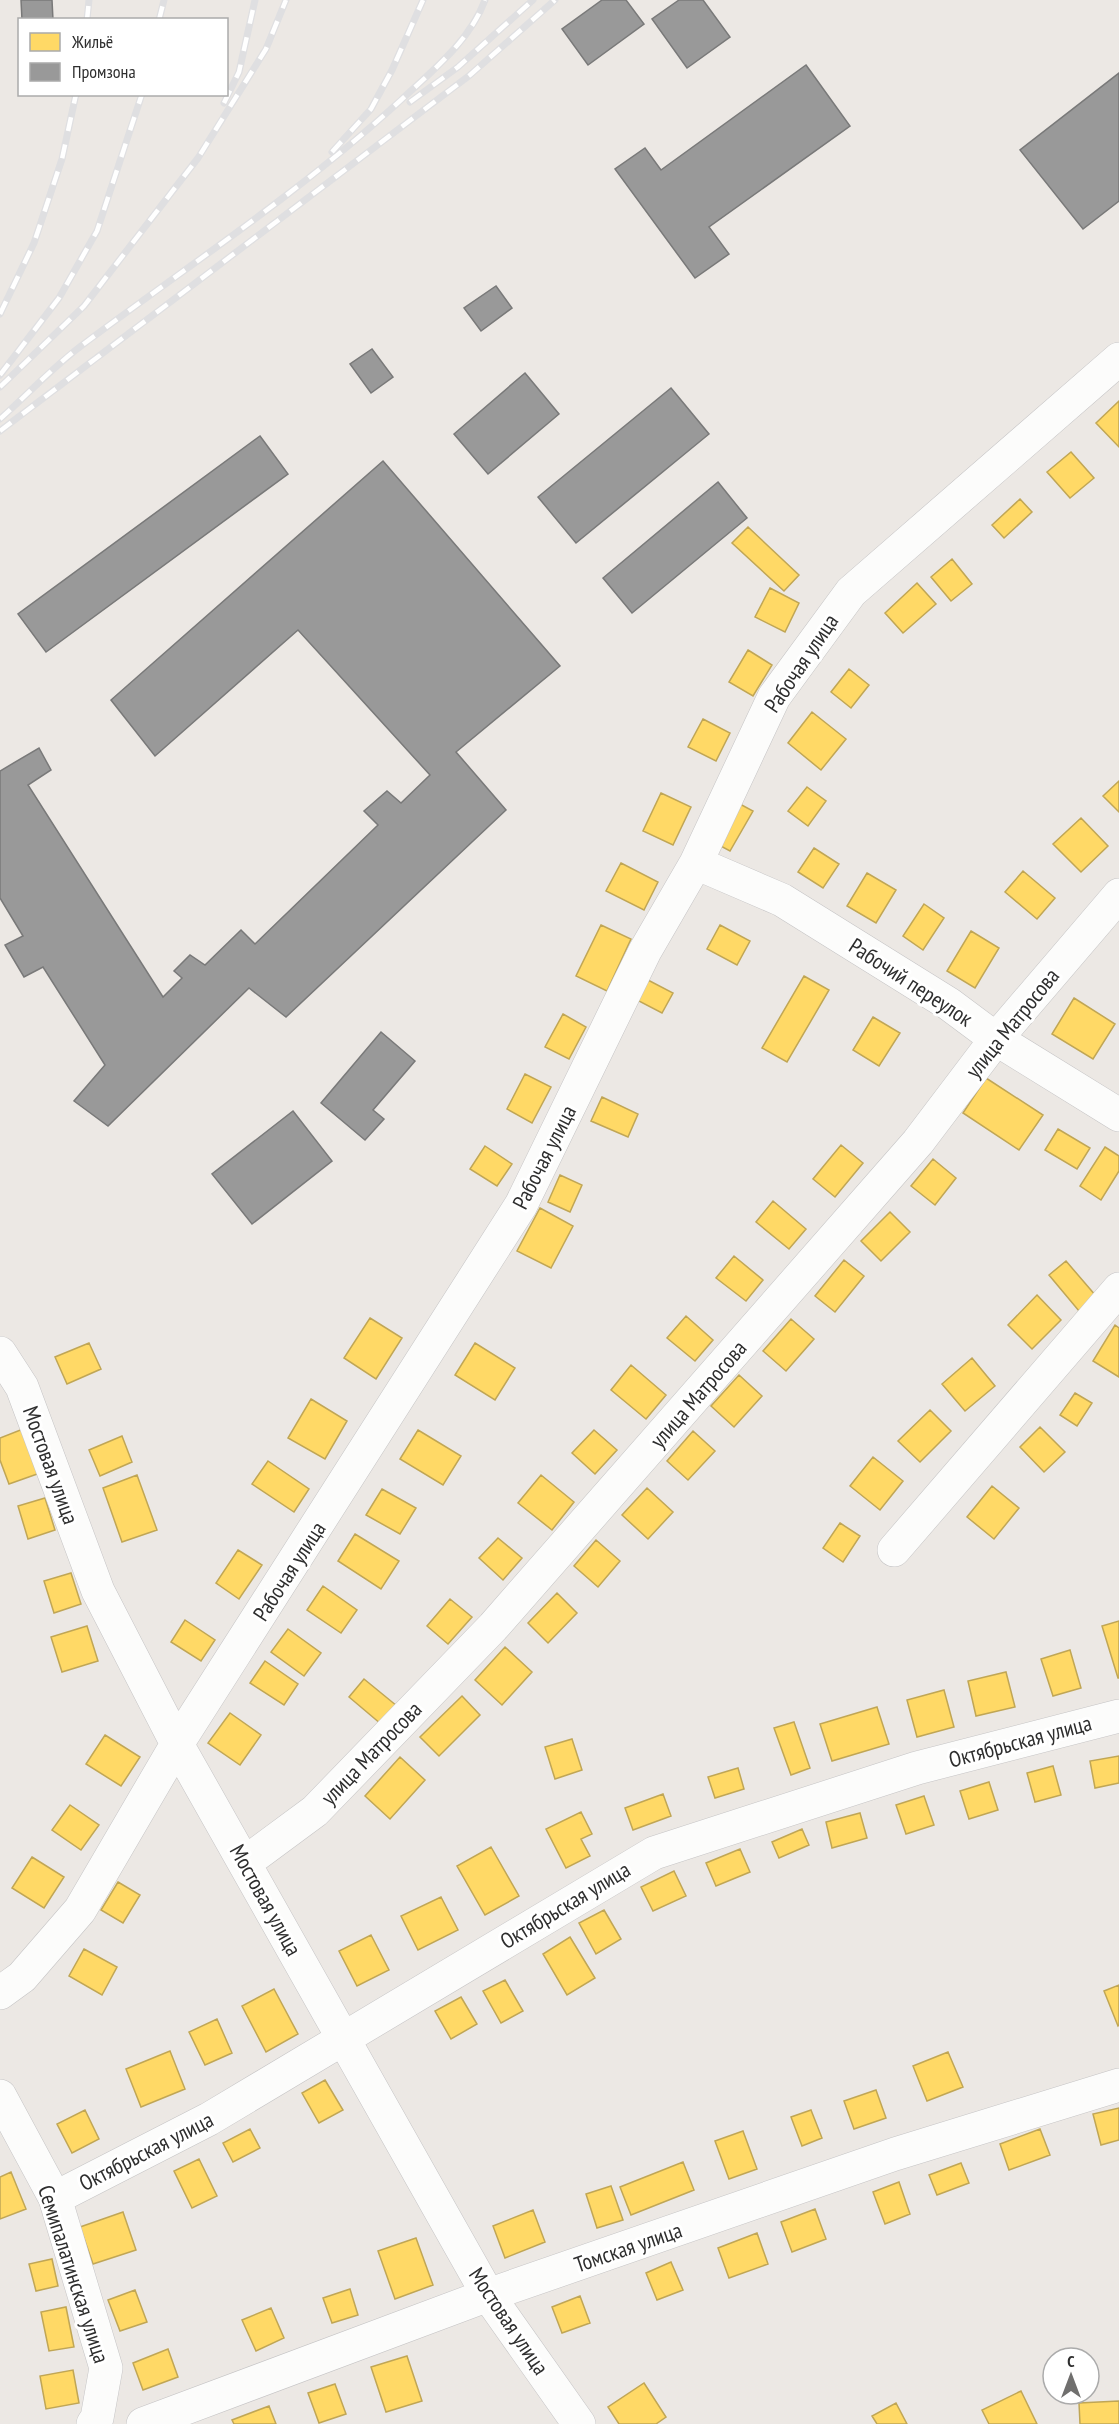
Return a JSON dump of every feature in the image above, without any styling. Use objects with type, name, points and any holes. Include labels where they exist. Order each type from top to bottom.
[{"type":"street","name":"Рабочая улица","points":[[0,1993],[22,1977],[80,1910],[177,1744],[521,1204],[645,951],[696,863],[774,697],[850,592],[1119,359]]},
{"type":"street","name":"Рабочий переулок","points":[[696,863],[782,900],[949,1004],[996,1039],[1119,1115]]},
{"type":"street","name":"улица Матросова","points":[[246,1862],[315,1811],[493,1627],[918,1142],[996,1039],[1119,895]]},
{"type":"street","points":[[894,1550],[1119,1289]]},
{"type":"street","name":"Мостовая улица","points":[[0,1353],[22,1387],[98,1592],[177,1744],[246,1862],[488,2295],[579,2424]]},
{"type":"street","name":"Октябрьская улица","points":[[55,2198],[209,2119],[654,1853],[917,1768],[1119,1716]]},
{"type":"street","name":"Томская улица","points":[[146,2424],[488,2295],[895,2154],[1119,2085]]},
{"type":"street","name":"Семипалатинская улица","points":[[0,2096],[55,2198],[106,2368],[98,2418],[93,2424]]},
{"type":"building: Жильё","points":[[1119,401],[1119,447],[1096,423]]},
{"type":"building: Жильё","points":[[1071,452],[1094,478],[1070,498],[1047,472]]},
{"type":"building: Жильё","points":[[1020,499],[1032,512],[1004,538],[992,525]]},
{"type":"building: Жильё","points":[[748,527],[799,575],[784,591],[732,543]]},
{"type":"building: Жильё","points":[[952,559],[972,584],[951,601],[931,577]]},
{"type":"building: Жильё","points":[[917,583],[936,604],[903,633],[885,613]]},
{"type":"building: Жильё","points":[[770,588],[799,603],[785,632],[755,617]]},
{"type":"building: Жильё","points":[[748,650],[772,665],[753,696],[729,682]]},
{"type":"building: Жильё","points":[[849,669],[869,685],[851,708],[831,692]]},
{"type":"building: Жильё","points":[[812,712],[846,739],[821,770],[788,743]]},
{"type":"building: Жильё","points":[[703,719],[730,733],[716,761],[688,747]]},
{"type":"building: Жильё","points":[[1119,781],[1119,812],[1103,796]]},
{"type":"building: Жильё","points":[[807,787],[826,801],[808,826],[788,811]]},
{"type":"building: Жильё","points":[[661,793],[691,807],[673,845],[643,831]]},
{"type":"building: Жильё","points":[[738,803],[753,811],[730,851],[715,843]]},
{"type":"building: Жильё","points":[[1081,818],[1108,846],[1081,872],[1053,844]]},
{"type":"building: Жильё","points":[[814,848],[839,864],[823,888],[798,872]]},
{"type":"building: Жильё","points":[[621,863],[658,882],[644,910],[606,891]]},
{"type":"building: Жильё","points":[[1023,871],[1055,898],[1037,919],[1005,892]]},
{"type":"building: Жильё","points":[[867,873],[896,890],[876,923],[847,906]]},
{"type":"building: Жильё","points":[[924,904],[944,918],[923,950],[903,936]]},
{"type":"building: Жильё","points":[[601,925],[631,939],[607,991],[576,976]]},
{"type":"building: Жильё","points":[[720,925],[750,941],[737,965],[707,949]]},
{"type":"building: Жильё","points":[[971,931],[999,948],[975,988],[947,971]]},
{"type":"building: Жильё","points":[[804,976],[829,990],[787,1062],[762,1048]]},
{"type":"building: Жильё","points":[[646,979],[673,993],[662,1013],[635,999]]},
{"type":"building: Жильё","points":[[1074,998],[1115,1024],[1093,1059],[1052,1034]]},
{"type":"building: Жильё","points":[[563,1014],[586,1027],[569,1059],[545,1047]]},
{"type":"building: Жильё","points":[[873,1017],[900,1033],[879,1066],[853,1050]]},
{"type":"building: Жильё","points":[[525,1074],[551,1087],[532,1123],[507,1109]]},
{"type":"building: Жильё","points":[[986,1078],[1043,1115],[1019,1150],[963,1113]]},
{"type":"building: Жильё","points":[[602,1097],[638,1114],[628,1137],[591,1121]]},
{"type":"building: Жильё","points":[[1058,1129],[1090,1148],[1077,1169],[1045,1150]]},
{"type":"building: Жильё","points":[[841,1145],[863,1163],[835,1197],[813,1179]]},
{"type":"building: Жильё","points":[[485,1146],[512,1164],[497,1186],[470,1169]]},
{"type":"building: Жильё","points":[[1105,1147],[1119,1156],[1119,1171],[1101,1200],[1080,1186]]},
{"type":"building: Жильё","points":[[933,1159],[956,1178],[935,1205],[911,1186]]},
{"type":"building: Жильё","points":[[560,1175],[582,1185],[570,1212],[548,1202]]},
{"type":"building: Жильё","points":[[773,1201],[806,1229],[789,1249],[756,1222]]},
{"type":"building: Жильё","points":[[540,1208],[573,1226],[551,1268],[517,1251]]},
{"type":"building: Жильё","points":[[890,1212],[910,1232],[881,1261],[861,1241]]},
{"type":"building: Жильё","points":[[734,1256],[763,1280],[746,1301],[716,1278]]},
{"type":"building: Жильё","points":[[844,1260],[864,1276],[835,1312],[815,1296]]},
{"type":"building: Жильё","points":[[1066,1261],[1096,1296],[1079,1311],[1049,1275]]},
{"type":"building: Жильё","points":[[1037,1295],[1061,1320],[1032,1349],[1008,1325]]},
{"type":"building: Жильё","points":[[686,1316],[713,1340],[695,1361],[667,1338]]},
{"type":"building: Жильё","points":[[370,1318],[402,1338],[376,1379],[344,1358]]},
{"type":"building: Жильё","points":[[791,1319],[814,1339],[786,1371],[763,1351]]},
{"type":"building: Жильё","points":[[1115,1325],[1119,1328],[1119,1377],[1093,1361]]},
{"type":"building: Жильё","points":[[89,1343],[101,1369],[67,1384],[55,1357]]},
{"type":"building: Жильё","points":[[475,1343],[515,1368],[495,1400],[455,1375]]},
{"type":"building: Жильё","points":[[972,1358],[995,1386],[965,1411],[942,1384]]},
{"type":"building: Жильё","points":[[631,1365],[666,1395],[646,1419],[611,1390]]},
{"type":"building: Жильё","points":[[739,1375],[762,1396],[734,1427],[711,1406]]},
{"type":"building: Жильё","points":[[1075,1393],[1092,1403],[1077,1426],[1060,1415]]},
{"type":"building: Жильё","points":[[311,1399],[347,1421],[325,1459],[288,1438]]},
{"type":"building: Жильё","points":[[930,1410],[951,1431],[920,1462],[898,1441]]},
{"type":"building: Жильё","points":[[1040,1427],[1065,1452],[1044,1472],[1020,1447]]},
{"type":"building: Жильё","points":[[23,1429],[40,1473],[9,1484],[0,1460],[0,1438]]},
{"type":"building: Жильё","points":[[418,1430],[461,1456],[443,1485],[400,1459]]},
{"type":"building: Жильё","points":[[594,1430],[617,1450],[595,1474],[572,1453]]},
{"type":"building: Жильё","points":[[693,1431],[715,1451],[688,1480],[667,1461]]},
{"type":"building: Жильё","points":[[122,1436],[132,1462],[100,1476],[89,1450]]},
{"type":"building: Жильё","points":[[873,1457],[903,1481],[880,1510],[850,1486]]},
{"type":"building: Жильё","points":[[268,1461],[309,1489],[294,1512],[252,1484]]},
{"type":"building: Жильё","points":[[137,1475],[157,1530],[122,1542],[103,1488]]},
{"type":"building: Жильё","points":[[541,1475],[574,1502],[552,1530],[518,1503]]},
{"type":"building: Жильё","points":[[992,1486],[1019,1508],[994,1539],[967,1517]]},
{"type":"building: Жильё","points":[[647,1488],[673,1512],[648,1539],[622,1515]]},
{"type":"building: Жильё","points":[[382,1489],[416,1508],[400,1534],[366,1515]]},
{"type":"building: Жильё","points":[[45,1498],[55,1530],[28,1539],[18,1506]]},
{"type":"building: Жильё","points":[[840,1523],[860,1536],[843,1562],[823,1548]]},
{"type":"building: Жильё","points":[[355,1534],[399,1561],[381,1589],[338,1561]]},
{"type":"building: Жильё","points":[[498,1538],[522,1558],[503,1580],[479,1558]]},
{"type":"building: Жильё","points":[[596,1540],[620,1561],[598,1587],[574,1566]]},
{"type":"building: Жильё","points":[[238,1550],[262,1565],[239,1599],[216,1583]]},
{"type":"building: Жильё","points":[[71,1573],[81,1604],[54,1613],[44,1581]]},
{"type":"building: Жильё","points":[[323,1586],[357,1610],[341,1633],[307,1610]]},
{"type":"building: Жильё","points":[[557,1593],[577,1613],[548,1643],[528,1623]]},
{"type":"building: Жильё","points":[[450,1599],[472,1617],[448,1644],[427,1626]]},
{"type":"building: Жильё","points":[[185,1620],[215,1640],[201,1661],[171,1642]]},
{"type":"building: Жильё","points":[[1119,1621],[1119,1678],[1118,1678],[1102,1626]]},
{"type":"building: Жильё","points":[[87,1626],[98,1661],[62,1672],[51,1637]]},
{"type":"building: Жильё","points":[[288,1629],[321,1653],[304,1676],[271,1652]]},
{"type":"building: Жильё","points":[[505,1647],[532,1672],[502,1705],[475,1680]]},
{"type":"building: Жильё","points":[[1070,1650],[1081,1688],[1053,1696],[1041,1659]]},
{"type":"building: Жильё","points":[[265,1661],[298,1684],[284,1705],[250,1683]]},
{"type":"building: Жильё","points":[[1006,1672],[1015,1707],[976,1716],[968,1681]]},
{"type":"building: Жильё","points":[[364,1679],[397,1706],[381,1724],[349,1697]]},
{"type":"building: Жильё","points":[[944,1690],[954,1727],[917,1737],[907,1700]]},
{"type":"building: Жильё","points":[[462,1696],[480,1715],[439,1756],[420,1737]]},
{"type":"building: Жильё","points":[[877,1707],[889,1744],[832,1761],[820,1724]]},
{"type":"building: Жильё","points":[[230,1713],[261,1735],[240,1765],[208,1743]]},
{"type":"building: Жильё","points":[[794,1722],[810,1768],[791,1775],[774,1728]]},
{"type":"building: Жильё","points":[[105,1735],[140,1757],[121,1786],[86,1764]]},
{"type":"building: Жильё","points":[[572,1739],[582,1770],[555,1779],[545,1747]]},
{"type":"building: Жильё","points":[[1119,1756],[1119,1783],[1095,1788],[1090,1761]]},
{"type":"building: Жильё","points":[[400,1757],[425,1780],[390,1819],[365,1796]]},
{"type":"building: Жильё","points":[[1053,1766],[1061,1795],[1035,1802],[1027,1773]]},
{"type":"building: Жильё","points":[[738,1768],[744,1789],[715,1798],[708,1777]]},
{"type":"building: Жильё","points":[[989,1782],[998,1810],[969,1819],[960,1791]]},
{"type":"building: Жильё","points":[[663,1794],[671,1816],[633,1830],[625,1808]]},
{"type":"building: Жильё","points":[[924,1796],[934,1825],[906,1834],[896,1805]]},
{"type":"building: Жильё","points":[[70,1805],[99,1825],[81,1850],[52,1830]]},
{"type":"building: Жильё","points":[[581,1812],[592,1834],[581,1839],[590,1856],[566,1868],[546,1829]]},
{"type":"building: Жильё","points":[[860,1813],[867,1838],[832,1848],[826,1822]]},
{"type":"building: Жильё","points":[[802,1829],[809,1845],[779,1858],[772,1842]]},
{"type":"building: Жильё","points":[[491,1847],[519,1896],[485,1915],[457,1866]]},
{"type":"building: Жильё","points":[[740,1849],[750,1872],[716,1886],[706,1863]]},
{"type":"building: Жильё","points":[[32,1857],[64,1877],[44,1908],[12,1888]]},
{"type":"building: Жильё","points":[[674,1871],[686,1896],[653,1911],[641,1887]]},
{"type":"building: Жильё","points":[[118,1882],[140,1895],[123,1923],[101,1910]]},
{"type":"building: Жильё","points":[[441,1897],[458,1930],[418,1950],[401,1916]]},
{"type":"building: Жильё","points":[[604,1910],[621,1939],[596,1954],[579,1923]]},
{"type":"building: Жильё","points":[[371,1935],[389,1970],[357,1986],[339,1951]]},
{"type":"building: Жильё","points":[[570,1937],[595,1978],[567,1995],[543,1954]]},
{"type":"building: Жильё","points":[[84,1949],[117,1967],[102,1995],[69,1976]]},
{"type":"building: Жильё","points":[[505,1980],[523,2011],[501,2023],[483,1991]]},
{"type":"building: Жильё","points":[[1119,1985],[1119,2025],[1118,2026],[1104,1991]]},
{"type":"building: Жильё","points":[[274,1989],[298,2034],[266,2052],[242,2006]]},
{"type":"building: Жильё","points":[[461,1997],[477,2024],[451,2039],[435,2011]]},
{"type":"building: Жильё","points":[[217,2019],[232,2053],[205,2065],[189,2032]]},
{"type":"building: Жильё","points":[[170,2051],[185,2089],[141,2107],[126,2069]]},
{"type":"building: Жильё","points":[[948,2052],[963,2087],[927,2101],[913,2066]]},
{"type":"building: Жильё","points":[[325,2080],[343,2110],[319,2123],[302,2093]]},
{"type":"building: Жильё","points":[[876,2090],[886,2118],[854,2129],[844,2101]]},
{"type":"building: Жильё","points":[[1119,2108],[1119,2140],[1101,2145],[1093,2114]]},
{"type":"building: Жильё","points":[[85,2110],[99,2139],[72,2153],[57,2124]]},
{"type":"building: Жильё","points":[[811,2110],[822,2138],[802,2146],[791,2117]]},
{"type":"building: Жильё","points":[[250,2129],[260,2148],[233,2162],[223,2143]]},
{"type":"building: Жильё","points":[[1040,2129],[1050,2155],[1009,2170],[1000,2144]]},
{"type":"building: Жильё","points":[[743,2131],[757,2169],[729,2179],[715,2141]]},
{"type":"building: Жильё","points":[[199,2159],[217,2196],[192,2208],[174,2171]]},
{"type":"building: Жильё","points":[[683,2162],[694,2190],[631,2215],[620,2187]]},
{"type":"building: Жильё","points":[[961,2163],[969,2183],[937,2195],[929,2175]]},
{"type":"building: Жильё","points":[[11,2172],[26,2209],[0,2219],[0,2177]]},
{"type":"building: Жильё","points":[[899,2182],[910,2214],[885,2224],[873,2192]]},
{"type":"building: Жильё","points":[[611,2186],[623,2220],[597,2228],[586,2194]]},
{"type":"building: Жильё","points":[[815,2209],[826,2239],[792,2252],[781,2222]]},
{"type":"building: Жильё","points":[[533,2210],[545,2242],[505,2258],[493,2226]]},
{"type":"building: Жильё","points":[[123,2212],[136,2250],[93,2264],[80,2227]]},
{"type":"building: Жильё","points":[[757,2233],[768,2264],[729,2278],[718,2248]]},
{"type":"building: Жильё","points":[[416,2238],[433,2285],[395,2299],[378,2251]]},
{"type":"building: Жильё","points":[[52,2259],[58,2286],[36,2291],[29,2264]]},
{"type":"building: Жильё","points":[[671,2262],[683,2290],[657,2300],[646,2273]]},
{"type":"building: Жильё","points":[[350,2289],[358,2315],[332,2323],[323,2298]]},
{"type":"building: Жильё","points":[[135,2290],[147,2322],[120,2331],[108,2300]]},
{"type":"building: Жильё","points":[[580,2296],[590,2323],[562,2333],[552,2307]]},
{"type":"building: Жильё","points":[[66,2307],[74,2347],[49,2351],[41,2312]]},
{"type":"building: Жильё","points":[[271,2308],[284,2338],[256,2351],[242,2320]]},
{"type":"building: Жильё","points":[[168,2349],[178,2377],[143,2390],[133,2363]]},
{"type":"building: Жильё","points":[[407,2356],[422,2401],[386,2412],[371,2367]]},
{"type":"building: Жильё","points":[[73,2370],[79,2403],[46,2409],[40,2376]]},
{"type":"building: Жильё","points":[[644,2383],[666,2417],[656,2424],[619,2424],[608,2407]]},
{"type":"building: Жильё","points":[[335,2384],[346,2414],[319,2423],[308,2393]]},
{"type":"building: Жильё","points":[[1021,2391],[1037,2424],[989,2424],[982,2410]]},
{"type":"building: Жильё","points":[[1119,2401],[1119,2424],[1080,2424],[1079,2406],[1101,2406],[1101,2402]]},
{"type":"building: Жильё","points":[[896,2403],[907,2424],[877,2424],[872,2416]]},
{"type":"building: Жильё","points":[[269,2406],[276,2424],[234,2424],[232,2420]]},
{"type":"building: Промзона","points":[[21,0],[52,0],[53,18],[22,18]]},
{"type":"building: Промзона","points":[[602,0],[626,0],[644,24],[588,65],[562,29]]},
{"type":"building: Промзона","points":[[679,0],[703,0],[730,37],[687,68],[652,19]]},
{"type":"building: Промзона","points":[[806,65],[850,126],[709,227],[729,254],[695,278],[615,169],[645,148],[661,170]]},
{"type":"building: Промзона","points":[[1119,73],[1119,201],[1083,229],[1020,150]]},
{"type":"building: Промзона","points":[[496,286],[512,308],[481,331],[464,308]]},
{"type":"building: Промзона","points":[[372,349],[393,377],[371,393],[350,364]]},
{"type":"building: Промзона","points":[[525,373],[559,414],[488,474],[454,434]]},
{"type":"building: Промзона","points":[[671,388],[709,434],[576,543],[538,497]]},
{"type":"building: Промзона","points":[[260,436],[288,474],[46,652],[18,614]]},
{"type":"building: Промзона","points":[[383,461],[560,666],[456,752],[506,810],[286,1017],[249,988],[108,1126],[74,1101],[105,1065],[43,967],[24,977],[5,945],[23,936],[0,898],[0,771],[39,748],[51,770],[28,785],[163,997],[182,978],[174,971],[190,955],[205,965],[241,930],[255,944],[378,825],[364,811],[387,791],[401,803],[430,775],[298,630],[155,756],[111,700]]},
{"type":"building: Промзона","points":[[718,482],[747,518],[632,613],[603,578]]},
{"type":"building: Промзона","points":[[381,1032],[415,1061],[373,1110],[384,1119],[365,1140],[321,1103]]},
{"type":"building: Промзона","points":[[293,1111],[332,1161],[252,1224],[212,1174]]},
{"type":"railway","points":[[87,18],[89,0]]},
{"type":"railway","points":[[160,18],[164,0]]},
{"type":"railway","points":[[228,95],[239,72],[255,0]]},
{"type":"railway","points":[[0,387],[84,306],[198,158],[266,49],[286,0]]},
{"type":"railway","points":[[332,152],[371,109],[392,70],[423,0]]},
{"type":"railway","points":[[0,419],[81,346],[244,227],[363,133],[449,54],[470,29],[485,0]]},
{"type":"railway","points":[[410,102],[458,67],[533,0]]},
{"type":"railway","points":[[0,431],[470,75],[555,0]]},
{"type":"railway","points":[[0,314],[34,243],[62,159],[76,96]]},
{"type":"railway","points":[[0,375],[59,298],[97,231],[141,96]]},
{"type":"railway","points":[[224,103],[227,96]]}]
